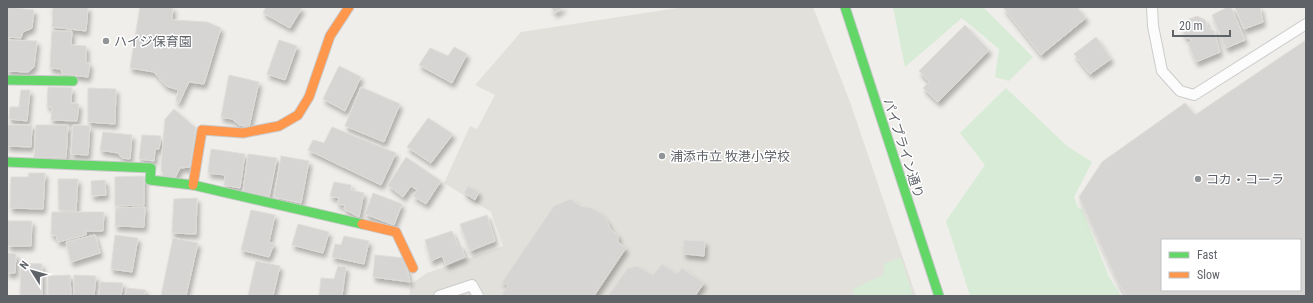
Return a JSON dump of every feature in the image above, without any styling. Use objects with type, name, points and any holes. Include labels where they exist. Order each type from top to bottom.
[{"type":"street","points":[[193,185],[202,130],[243,133],[278,126],[298,115],[309,97],[330,36],[349,7]]},
{"type":"street","name":"パイプライン通り","points":[[845,7],[939,296]]},
{"type":"street","points":[[7,80],[73,82]]},
{"type":"street","points":[[7,162],[151,168],[150,180],[193,185],[396,232],[413,268]]},
{"type":"lane","points":[[1152,7],[1153,26],[1162,71],[1180,91],[1194,95],[1306,24]]},
{"type":"lane","points":[[439,296],[472,285],[478,296]]},
{"type":"shaded area","name":"浦添市立 牧港小学校","points":[[684,7],[813,7],[850,102],[916,296],[409,296],[411,284],[427,273],[503,246],[491,212],[444,183],[470,126],[477,129],[495,95],[475,85],[521,32]]},
{"type":"green space","points":[[893,7],[983,7],[1033,57],[1009,81],[995,77],[999,49],[962,18],[905,67]]},
{"type":"green space","points":[[1006,88],[1067,146],[1092,162],[1074,197],[1078,208],[1082,209],[1109,277],[1121,296],[970,296],[946,221],[985,165],[960,133]]},
{"type":"green space","points":[[901,258],[913,296],[855,296],[853,289],[883,275],[885,263]]},
{"type":"building","points":[[7,7],[34,10],[32,28],[23,32],[21,38],[7,37]]},
{"type":"building","points":[[49,7],[88,7],[86,31],[52,27],[53,8]]},
{"type":"building","points":[[140,7],[173,7],[172,20],[207,22],[221,28],[204,84],[189,82],[179,103],[176,101],[178,90],[166,86],[154,72],[130,68]]},
{"type":"building","points":[[266,7],[302,8],[290,28],[263,13]]},
{"type":"building","points":[[551,7],[564,7],[555,13]]},
{"type":"building","points":[[1003,7],[1077,7],[1086,18],[1041,55]]},
{"type":"building","points":[[1231,7],[1245,40],[1226,48],[1212,15]]},
{"type":"building","points":[[1235,7],[1260,7],[1263,22],[1244,29]]},
{"type":"building","points":[[1197,16],[1205,20],[1208,28],[1214,31],[1220,52],[1196,62],[1188,43],[1192,40],[1185,37],[1182,29],[1187,20]]},
{"type":"building","points":[[965,25],[989,50],[938,102],[923,88],[929,82],[919,71]]},
{"type":"building","points":[[52,31],[72,31],[71,45],[86,46],[86,63],[90,63],[88,77],[62,74],[61,69],[50,68]]},
{"type":"building","points":[[1096,37],[1111,59],[1090,74],[1074,54]]},
{"type":"building","points":[[7,40],[37,41],[34,67],[28,72],[7,71]]},
{"type":"building","points":[[279,40],[297,46],[285,80],[267,74]]},
{"type":"building","name":"コカ・コーラ","points":[[1306,40],[1306,296],[1127,296],[1119,285],[1079,197],[1102,162],[1185,103],[1195,115]]},
{"type":"building","points":[[454,47],[467,54],[452,83],[419,65],[430,48],[448,56]]},
{"type":"building","points":[[339,66],[361,77],[345,111],[323,99]]},
{"type":"building","points":[[229,75],[259,82],[249,127],[240,125],[232,119],[221,117]]},
{"type":"building","points":[[48,87],[72,88],[71,103],[79,104],[77,121],[51,120],[52,107],[47,106]]},
{"type":"building","points":[[361,87],[400,104],[384,142],[345,126]]},
{"type":"building","points":[[88,88],[116,89],[115,124],[88,122]]},
{"type":"building","points":[[21,90],[30,90],[27,121],[9,119],[10,107],[19,107]]},
{"type":"building","points":[[174,109],[196,128],[190,167],[180,168],[175,178],[163,176],[161,167],[165,119]]},
{"type":"building","points":[[428,118],[453,134],[431,163],[407,147]]},
{"type":"building","points":[[7,125],[32,125],[31,147],[7,146]]},
{"type":"building","points":[[36,125],[68,125],[66,158],[34,157]]},
{"type":"building","points":[[73,125],[90,126],[88,155],[71,154]]},
{"type":"building","points":[[332,127],[396,153],[381,185],[308,150],[313,140],[324,143]]},
{"type":"building","points":[[103,132],[132,135],[130,159],[122,158],[118,153],[100,150]]},
{"type":"building","points":[[142,135],[161,136],[159,149],[155,149],[154,161],[139,159]]},
{"type":"building","points":[[211,149],[245,154],[240,188],[224,185],[225,175],[208,173]]},
{"type":"building","points":[[248,154],[277,158],[269,197],[243,191]]},
{"type":"building","points":[[281,156],[309,161],[301,203],[274,197]]},
{"type":"building","points":[[406,157],[441,181],[426,204],[413,196],[417,190],[411,186],[403,197],[388,185]]},
{"type":"building","points":[[29,173],[45,173],[43,209],[10,208],[11,177],[28,177]]},
{"type":"building","points":[[144,176],[144,205],[115,206],[115,177]]},
{"type":"building","points":[[58,179],[78,179],[76,211],[59,210]]},
{"type":"building","points":[[105,180],[106,195],[92,196],[91,181]]},
{"type":"building","points":[[334,182],[351,185],[351,190],[364,193],[359,217],[344,209],[345,205],[337,204],[339,198],[330,196]]},
{"type":"building","points":[[468,186],[479,192],[475,200],[464,193]]},
{"type":"building","points":[[373,193],[402,204],[394,225],[365,214]]},
{"type":"building","points":[[197,198],[196,234],[172,233],[174,199]]},
{"type":"building","points":[[571,199],[580,206],[592,208],[600,213],[607,221],[611,230],[618,235],[618,242],[626,248],[594,296],[502,295],[508,285],[502,282],[554,206]]},
{"type":"building","points":[[145,207],[144,227],[115,226],[116,208]]},
{"type":"building","points":[[251,210],[275,215],[269,242],[274,244],[269,257],[241,250]]},
{"type":"building","points":[[52,212],[104,212],[103,231],[86,231],[86,235],[58,242],[56,236],[51,234]]},
{"type":"building","points":[[487,215],[495,241],[470,251],[460,224]]},
{"type":"building","points":[[8,221],[32,221],[31,246],[8,246]]},
{"type":"building","points":[[298,224],[329,232],[323,253],[292,245]]},
{"type":"building","points":[[452,231],[458,246],[461,245],[465,257],[446,265],[442,256],[431,261],[425,240]]},
{"type":"building","points":[[95,235],[100,253],[71,262],[66,242]]},
{"type":"building","points":[[115,235],[138,238],[132,272],[111,269]]},
{"type":"building","points":[[344,236],[369,241],[364,264],[332,257],[335,244],[341,245]]},
{"type":"building","points":[[173,238],[198,243],[186,296],[161,296]]},
{"type":"building","points":[[683,240],[705,241],[704,256],[684,254]]},
{"type":"building","points":[[7,253],[16,254],[15,273],[7,273]]},
{"type":"building","points":[[375,255],[404,258],[410,282],[373,277]]},
{"type":"building","points":[[256,261],[280,266],[273,296],[248,296]]},
{"type":"building","points":[[21,263],[42,264],[42,296],[20,296]]},
{"type":"building","points":[[662,264],[677,274],[682,268],[704,283],[695,296],[608,296],[628,268],[637,266],[653,275]]},
{"type":"building","points":[[338,266],[346,267],[342,296],[319,296],[321,278],[334,279]]},
{"type":"building","points":[[70,275],[71,296],[48,296],[48,276]]},
{"type":"building","points":[[74,275],[96,276],[94,296],[74,296]]},
{"type":"building","points":[[100,282],[123,283],[121,296],[99,296]]},
{"type":"building","points":[[127,288],[146,290],[144,296],[125,296]]},
{"type":"traffic: fast","points":[[845,7],[939,296]]},
{"type":"traffic: fast","points":[[7,80],[73,81]]},
{"type":"traffic: fast","points":[[7,162],[151,168],[150,180],[193,185],[362,224]]},
{"type":"traffic: slow","points":[[193,185],[202,130],[243,133],[279,126],[298,115],[309,97],[330,36],[349,7]]},
{"type":"traffic: slow","points":[[362,224],[396,232],[413,268]]},
{"type":"place","name":"ハイジ保育園","points":[[106,41]]},
{"type":"place","name":"浦添市立 牧港小学校","points":[[662,156]]},
{"type":"place","name":"コカ・コーラ","points":[[1198,179]]}]
